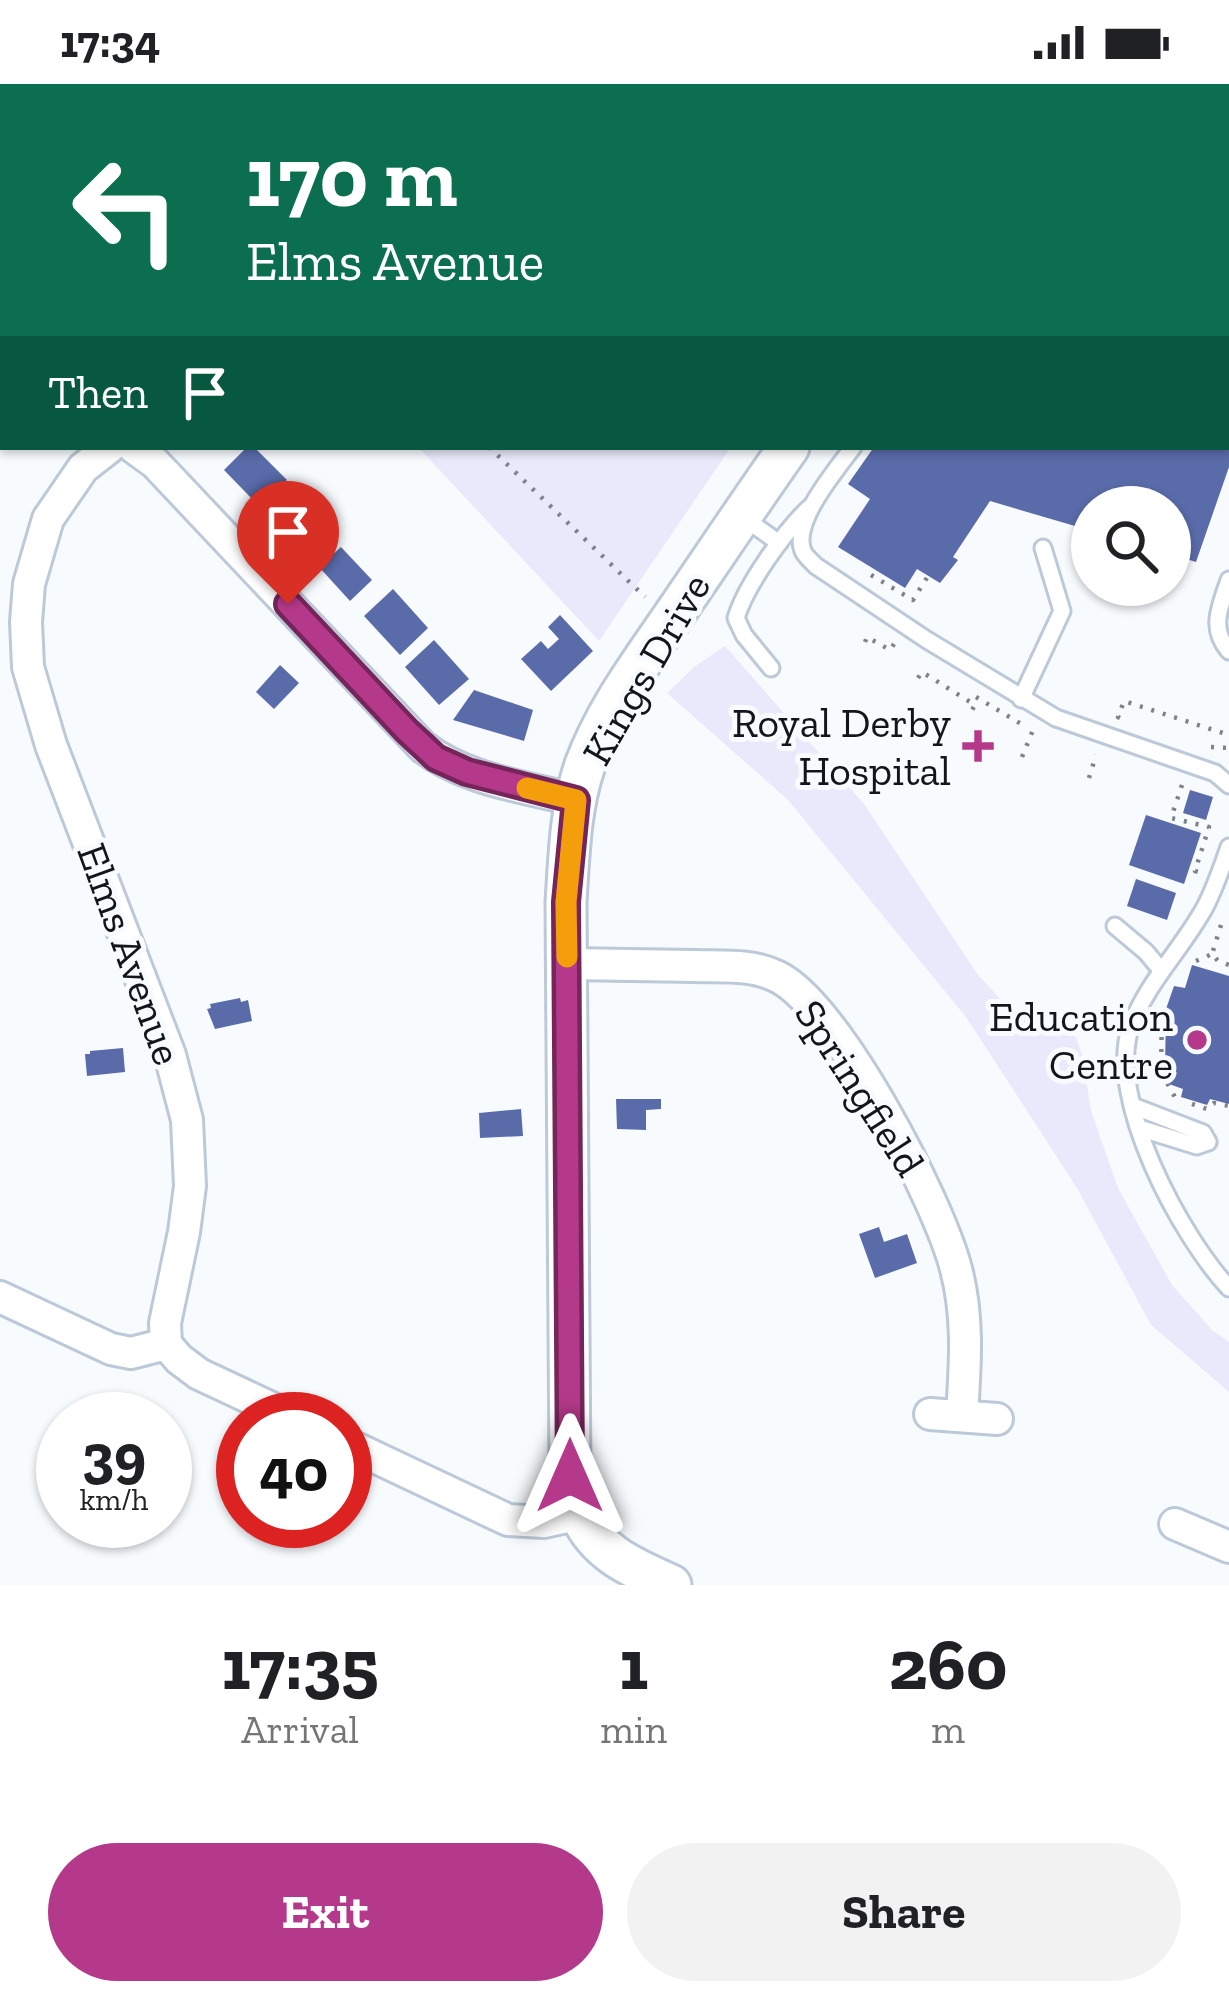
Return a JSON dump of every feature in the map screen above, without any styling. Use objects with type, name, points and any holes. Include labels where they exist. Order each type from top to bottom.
[{"type":"street","name":"Elms Avenue","points":[[106,450],[83,468],[48,519],[29,584],[28,667],[51,745],[170,1054],[187,1120],[190,1186],[165,1323],[166,1344]]},
{"type":"street","points":[[137,450],[155,463],[436,758],[467,772],[576,800]]},
{"type":"street","name":"Kings Drive","points":[[580,1514],[570,1476],[566,902],[576,800],[586,762],[607,718],[787,450]]},
{"type":"street","name":"Springfield","points":[[567,964],[748,968],[777,976],[812,1004],[908,1154],[950,1250],[965,1330],[962,1415]]},
{"type":"street","points":[[0,1297],[111,1349],[131,1353],[166,1344],[199,1374],[237,1392]]},
{"type":"street","points":[[930,1414],[998,1420]]},
{"type":"street","points":[[372,1456],[508,1520],[544,1522],[580,1514],[600,1547],[671,1585]]},
{"type":"street","points":[[1174,1524],[1229,1546]]},
{"type":"lane","points":[[771,668],[744,635],[736,618],[740,604],[792,524],[852,450]]},
{"type":"lane","points":[[809,508],[802,544],[816,566],[1056,718],[1215,773],[1229,785]]},
{"type":"lane","points":[[740,515],[779,543]]},
{"type":"lane","points":[[1021,699],[1062,611],[1043,548]]},
{"type":"lane","points":[[1229,580],[1216,620],[1218,637],[1229,651]]},
{"type":"lane","points":[[1229,847],[1204,910],[1161,970],[1132,1024],[1124,1070],[1139,1128],[1159,1178],[1210,1267],[1229,1288]]},
{"type":"lane","points":[[1114,926],[1161,970]]},
{"type":"lane","points":[[1133,1106],[1203,1133],[1208,1142],[1197,1146],[1139,1128]]},
{"type":"path","points":[[492,450],[670,620]]},
{"type":"path","points":[[865,642],[867,637],[890,650],[894,644]]},
{"type":"path","points":[[918,678],[922,672],[950,685],[975,705],[972,710]]},
{"type":"path","points":[[1118,717],[1124,701],[1229,735]]},
{"type":"path","points":[[1022,757],[1033,730]]},
{"type":"path","points":[[1205,747],[1229,748]]},
{"type":"path","points":[[1089,778],[1096,754]]},
{"type":"path","points":[[1212,954],[1222,921]]},
{"type":"path","points":[[1187,964],[1212,954]]},
{"type":"path","points":[[1212,954],[1229,964]]},
{"type":"path","points":[[1166,1000],[1160,1018],[1161,1072],[1173,1098],[1207,1109],[1214,1103],[1229,1106]]},
{"type":"shaded area","points":[[421,450],[729,450],[599,641]]},
{"type":"shaded area","points":[[725,646],[864,804],[978,975],[1007,1006],[1047,1019],[1076,1037],[1091,1111],[1118,1188],[1172,1285],[1229,1342],[1229,1392],[1151,1325],[1077,1188],[966,1017],[788,800],[667,693]]},
{"type":"building","points":[[244,450],[257,450],[287,480],[259,506],[224,470]]},
{"type":"building","points":[[872,450],[1229,450],[1229,467],[1196,562],[1191,560],[1191,486],[1071,486],[1071,525],[990,501],[940,583],[917,569],[905,588],[838,547],[870,499],[848,484]]},
{"type":"building","points":[[295,496],[331,533],[307,556],[271,519]]},
{"type":"building","points":[[341,547],[372,580],[350,601],[319,567]]},
{"type":"building","points":[[393,589],[428,628],[400,655],[364,616]]},
{"type":"building","points":[[560,615],[593,651],[551,691],[521,659],[541,641],[548,649],[559,639],[548,627]]},
{"type":"building","points":[[434,640],[469,679],[439,705],[405,667]]},
{"type":"building","points":[[280,665],[299,683],[274,709],[256,692]]},
{"type":"building","points":[[474,690],[533,710],[524,741],[453,720]]},
{"type":"building","points":[[1190,790],[1213,797],[1206,820],[1183,813]]},
{"type":"building","points":[[1146,815],[1201,833],[1184,884],[1129,865]]},
{"type":"building","points":[[1136,879],[1176,893],[1167,920],[1127,906]]},
{"type":"building","name":"Education Centre","points":[[1192,965],[1229,976],[1229,1104],[1210,1099],[1207,1105],[1181,1097],[1183,1089],[1169,1084],[1172,1074],[1165,1071],[1166,1009],[1174,986],[1185,988]]},
{"type":"building","points":[[240,998],[241,1002],[248,1000],[252,1021],[215,1029],[207,1009],[210,1004]]},
{"type":"building","points":[[123,1048],[125,1072],[87,1076],[85,1054]]},
{"type":"building","points":[[616,1099],[661,1099],[661,1109],[646,1110],[646,1130],[617,1129]]},
{"type":"building","points":[[521,1109],[523,1136],[480,1138],[479,1113]]},
{"type":"building","points":[[879,1227],[884,1242],[907,1234],[917,1263],[875,1278],[859,1234]]},
{"type":"slow traffic","points":[[527,788],[576,800],[566,902],[567,957]]},
{"type":"place","name":"Royal Derby Hospital","points":[[978,746]]},
{"type":"place","name":"Education Centre","points":[[1197,1040]]},
{"type":"route","points":[[288,604],[436,758],[467,772],[576,800],[566,902],[570,1476]]}]
